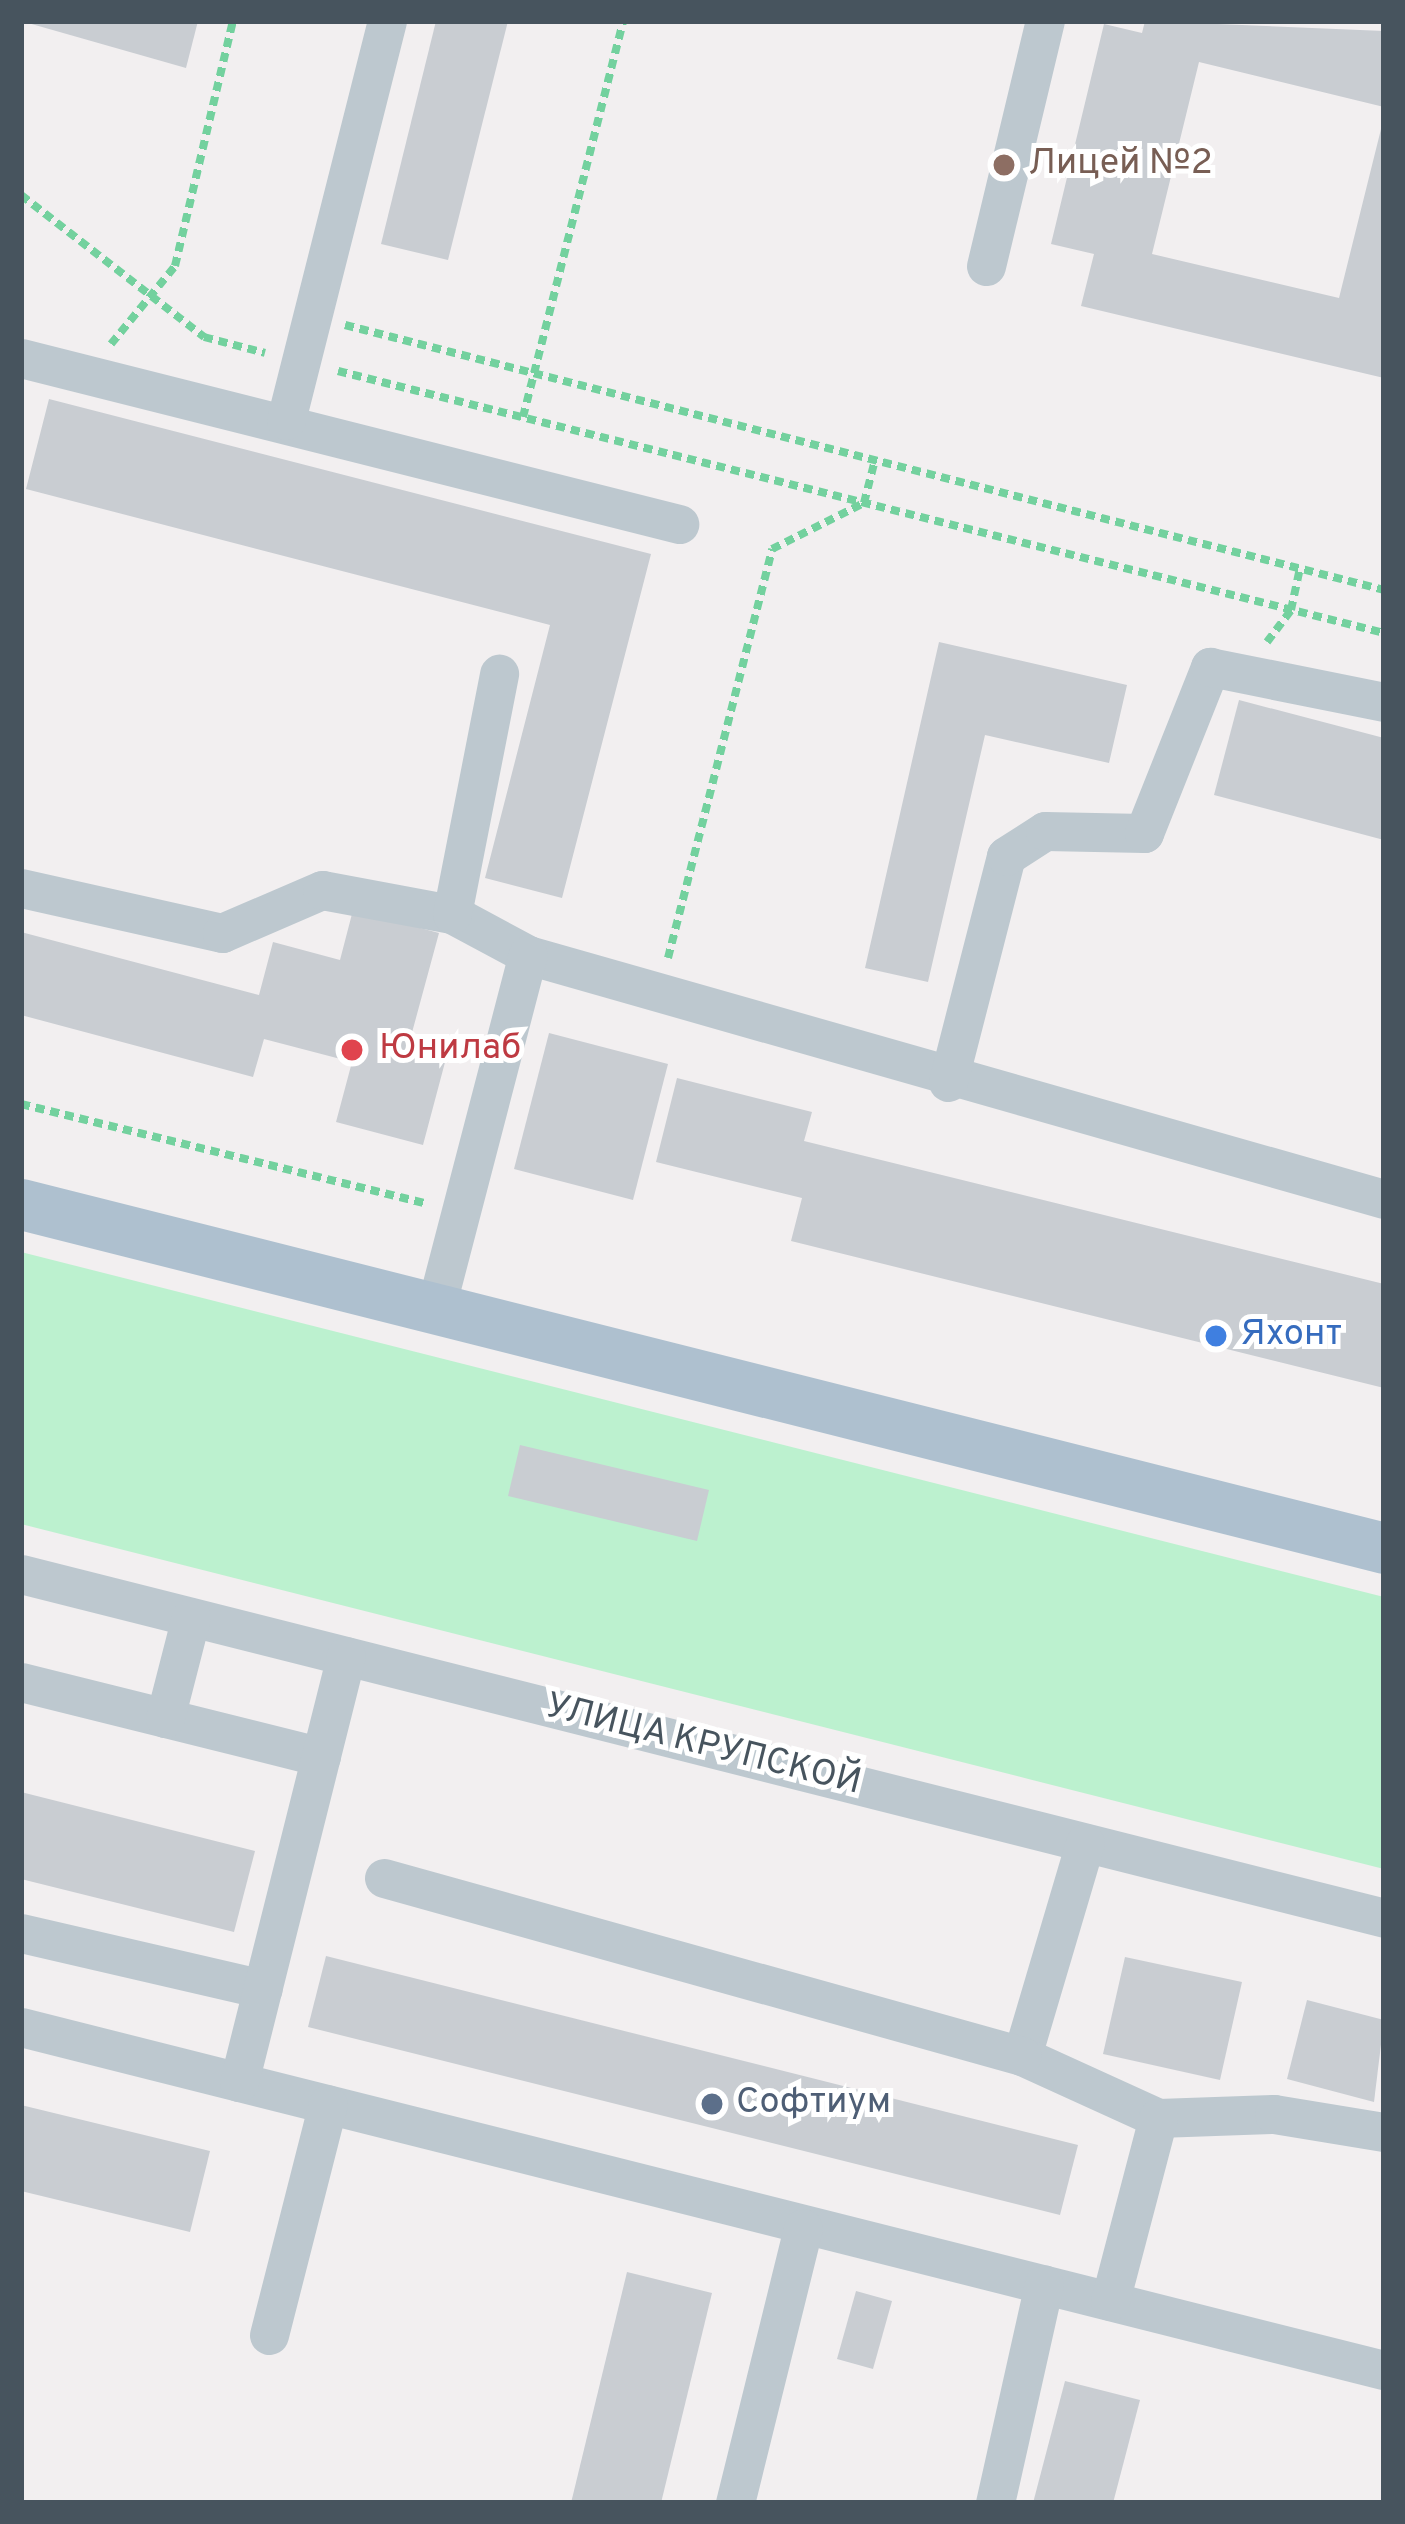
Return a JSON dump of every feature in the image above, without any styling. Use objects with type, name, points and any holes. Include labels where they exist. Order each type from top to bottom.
[{"type":"main road","points":[[21,1204],[1384,1548]]},
{"type":"street","points":[[286,420],[387,21]]},
{"type":"street","points":[[986,266],[1045,21]]},
{"type":"street","points":[[21,358],[286,420],[679,524]]},
{"type":"street","points":[[948,1082],[1006,856],[1045,831],[1144,833],[1199,677],[1246,670],[1384,702]]},
{"type":"street","points":[[452,914],[499,674]]},
{"type":"street","points":[[21,888],[222,933],[322,890],[452,914],[528,955],[948,1082],[1384,1199]]},
{"type":"street","points":[[436,1307],[528,955]]},
{"type":"street","name":"УЛИЦА КРУПСКОЙ","points":[[21,1574],[1384,1918]]},
{"type":"street","points":[[165,1718],[190,1617]]},
{"type":"street","points":[[239,2082],[346,1656]]},
{"type":"street","points":[[21,1682],[321,1757]]},
{"type":"street","points":[[1022,2056],[1085,1843]]},
{"type":"street","points":[[384,1878],[1022,2056],[1158,2118],[1274,2114],[1384,2132]]},
{"type":"street","points":[[21,1933],[262,1989]]},
{"type":"street","points":[[21,2027],[803,2228],[1384,2370]]},
{"type":"street","points":[[269,2335],[328,2104]]},
{"type":"street","points":[[1110,2301],[1158,2118]]},
{"type":"street","points":[[735,2503],[803,2228]]},
{"type":"street","points":[[995,2503],[1043,2284]]},
{"type":"path","points":[[87,374],[176,266],[233,21]]},
{"type":"path","points":[[523,417],[623,21]]},
{"type":"path","points":[[21,194],[204,337],[1384,633]]},
{"type":"path","points":[[312,317],[1384,590]]},
{"type":"path","points":[[659,994],[772,549],[864,503],[875,460]]},
{"type":"path","points":[[1246,670],[1291,610],[1300,568]]},
{"type":"path","points":[[21,1104],[461,1211]]},
{"type":"green space","points":[[21,1252],[1384,1597],[1384,1869],[21,1524]]},
{"type":"building","points":[[21,21],[198,21],[186,68]]},
{"type":"building","points":[[436,21],[508,21],[448,260],[381,244]]},
{"type":"building","points":[[1145,21],[1384,31],[1384,107],[1199,62],[1152,254],[1339,298],[1384,117],[1384,378],[1081,306],[1094,254],[1051,244],[1104,24],[1142,33]]},
{"type":"building","points":[[49,399],[651,554],[562,898],[485,878],[550,625],[26,489]]},
{"type":"building","points":[[939,642],[1127,685],[1109,763],[985,735],[928,982],[865,968]]},
{"type":"building","points":[[1239,700],[1384,738],[1384,840],[1214,795]]},
{"type":"building","points":[[353,910],[439,933],[410,1040],[448,1051],[423,1145],[336,1122],[352,1062],[264,1039],[253,1077],[21,1015],[21,932],[259,995],[273,942],[340,960]]},
{"type":"building","points":[[549,1033],[668,1064],[633,1200],[514,1169]]},
{"type":"building","points":[[677,1078],[812,1112],[804,1141],[1384,1284],[1384,1388],[791,1241],[802,1198],[656,1162]]},
{"type":"building","points":[[520,1445],[709,1490],[697,1541],[508,1496]]},
{"type":"building","points":[[21,1792],[255,1851],[234,1932],[21,1879]]},
{"type":"building","points":[[326,1956],[1078,2145],[1060,2215],[308,2027]]},
{"type":"building","points":[[1125,1957],[1242,1982],[1220,2080],[1103,2054]]},
{"type":"building","points":[[1307,2000],[1384,2020],[1374,2102],[1287,2079]]},
{"type":"building","points":[[21,2105],[210,2151],[190,2232],[21,2191]]},
{"type":"building","points":[[627,2272],[712,2293],[661,2503],[571,2503]]},
{"type":"building","points":[[856,2291],[892,2301],[873,2369],[837,2359]]},
{"type":"building","points":[[1065,2381],[1140,2400],[1113,2503],[1033,2503]]},
{"type":"place","name":"Лицей №2","points":[[1004,165]]},
{"type":"place","name":"Юнилаб","points":[[352,1050]]},
{"type":"place","name":"Яхонт","points":[[1216,1336]]},
{"type":"place","name":"Софтиум","points":[[712,2104]]}]
